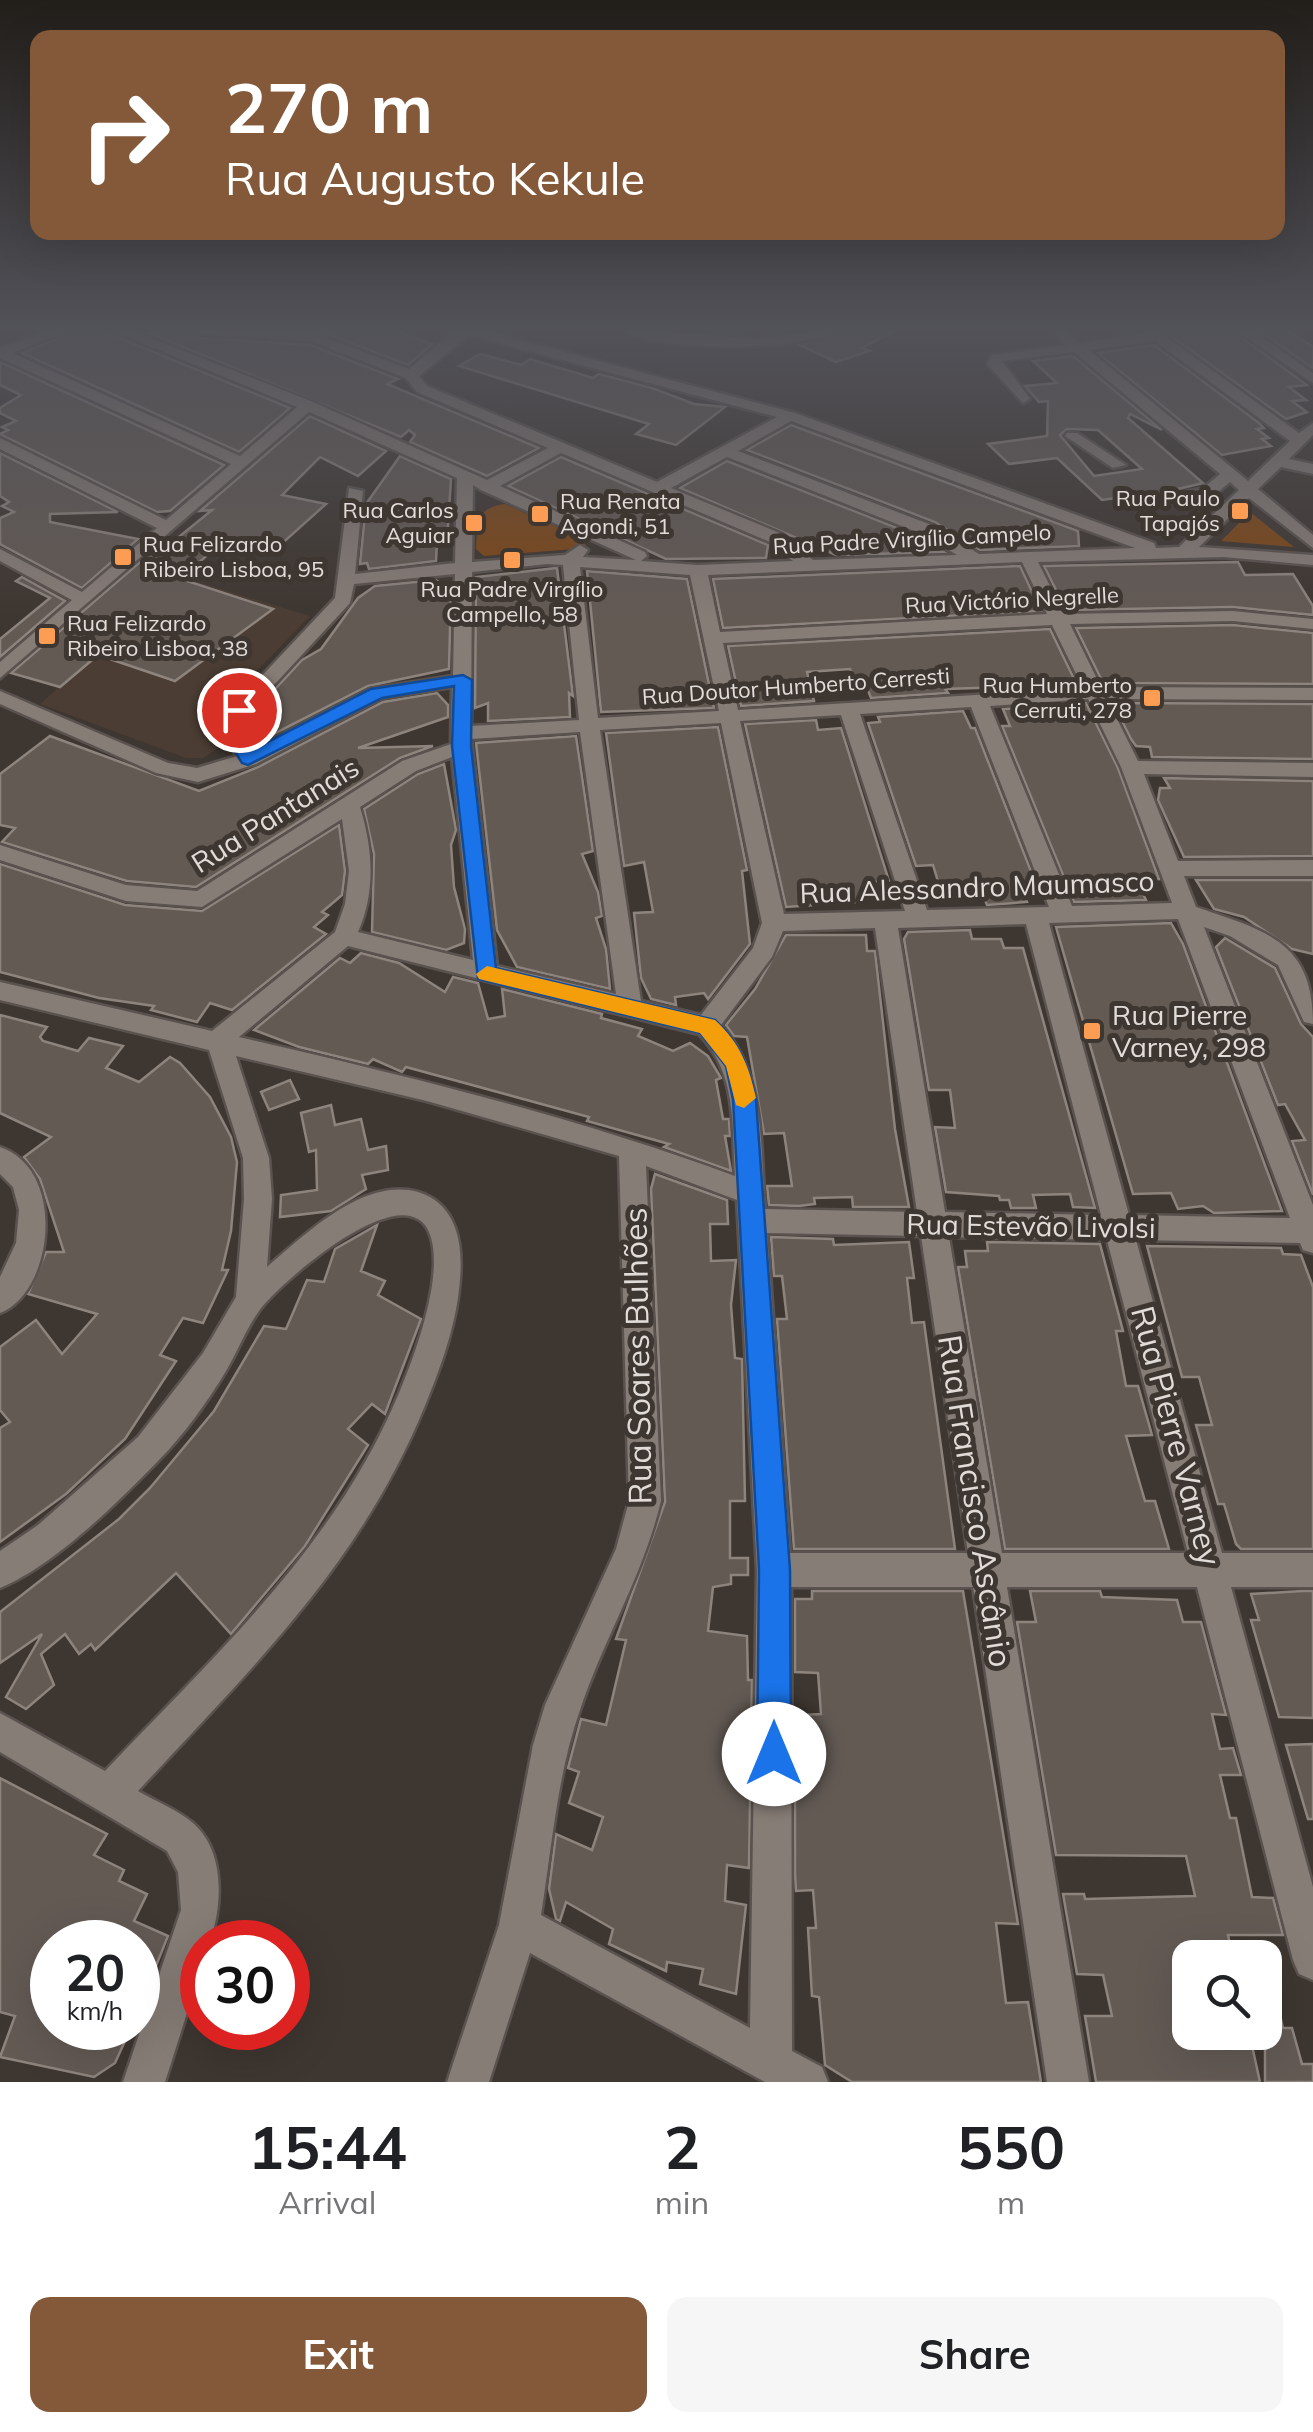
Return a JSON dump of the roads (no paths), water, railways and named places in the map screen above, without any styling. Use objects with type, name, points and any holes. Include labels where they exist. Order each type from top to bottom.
[{"type":"street","points":[[161,426],[242,463]]},
{"type":"street","points":[[0,672],[284,426]]},
{"type":"street","points":[[357,426],[664,567]]},
{"type":"street","points":[[511,426],[786,544],[809,566]]},
{"type":"street","points":[[659,488],[771,426]]},
{"type":"street","points":[[818,426],[1162,552]]},
{"type":"street","points":[[1169,426],[1313,544]]},
{"type":"street","points":[[1280,426],[1299,440]]},
{"type":"street","points":[[1184,552],[1313,427]]},
{"type":"street","points":[[1072,436],[1084,446],[1105,452],[1118,465]]},
{"type":"street","points":[[0,442],[166,526]]},
{"type":"street","points":[[487,487],[561,447]]},
{"type":"street","points":[[726,451],[928,530],[974,558]]},
{"type":"street","points":[[1276,461],[1313,469]]},
{"type":"street","points":[[465,477],[462,740],[486,973]]},
{"type":"street","points":[[1136,505],[1208,493],[1219,479],[1230,477]]},
{"type":"street","points":[[248,759],[233,734],[239,710],[336,611],[347,580],[356,491]]},
{"type":"street","points":[[1085,524],[1086,554]]},
{"type":"street","points":[[588,534],[571,559],[589,726],[630,1007]]},
{"type":"street","name":"Rua Padre Virgílio Campelo","points":[[347,580],[571,559],[698,570],[1162,552],[1313,560]]},
{"type":"street","points":[[0,554],[83,599]]},
{"type":"street","points":[[1027,556],[1130,767],[1311,1236]]},
{"type":"street","points":[[698,570],[774,923],[764,951],[707,1026]]},
{"type":"street","name":"Rua Victório Negrelle","points":[[712,638],[1061,619],[1233,616],[1313,624]]},
{"type":"street","points":[[0,698],[184,775],[217,771],[248,759],[377,693],[463,680]]},
{"type":"street","name":"Rua Doutor Humberto Cerresti","points":[[462,740],[589,726],[978,699],[1096,693],[1313,694]]},
{"type":"street","points":[[978,699],[1062,913]]},
{"type":"street","name":"Rua Francisco Ascânio","points":[[848,707],[902,918],[930,1224],[1068,2082]]},
{"type":"street","name":"Rua Pantanais","points":[[0,852],[65,877],[173,899],[202,899],[423,758],[462,740]]},
{"type":"street","points":[[1130,767],[1313,770]]},
{"type":"street","points":[[218,1040],[344,937],[355,916],[362,878],[358,834],[349,804]]},
{"type":"street","points":[[1168,868],[1313,868]]},
{"type":"street","points":[[1183,911],[1248,934],[1287,959],[1313,965]]},
{"type":"street","name":"Rua Alessandro Maumasco","points":[[774,923],[1183,911]]},
{"type":"street","name":"Rua Pierre Varney","points":[[1035,914],[1313,1960]]},
{"type":"street","points":[[344,937],[707,1026],[726,1044],[737,1066],[744,1100],[774,1570],[771,2062]]},
{"type":"street","points":[[1287,959],[1313,1015]]},
{"type":"street","points":[[0,991],[218,1040],[632,1149]]},
{"type":"street","points":[[218,1040],[256,1158],[258,1200],[250,1300]]},
{"type":"street","name":"Rua Estevão Livolsi","points":[[632,1149],[751,1207],[930,1224],[1311,1236]]},
{"type":"street","name":"Rua Soares Bulhões","points":[[468,2082],[519,1925],[551,1744],[563,1706],[632,1552],[645,1501],[632,1149]]},
{"type":"street","points":[[0,1158],[23,1181],[34,1212],[29,1250],[0,1300]]},
{"type":"street","points":[[0,1571],[50,1538],[149,1448],[214,1363],[250,1300],[320,1240],[376,1208],[414,1202],[432,1210],[446,1228],[450,1252],[442,1307],[408,1411],[371,1488],[318,1565],[112,1792]]},
{"type":"street","points":[[774,1570],[1313,1570]]},
{"type":"street","points":[[0,1731],[112,1792],[181,1837],[194,1857],[203,1886],[190,1952],[144,2082]]},
{"type":"street","points":[[519,1925],[806,2082]]},
{"type":"place","name":"Rua Paulo Tapajós","points":[[1240,511]]},
{"type":"place","name":"Rua Renata Agondi, 51","points":[[540,514]]},
{"type":"place","name":"Rua Carlos Aguiar","points":[[474,523]]},
{"type":"place","name":"Rua Felizardo Ribeiro Lisboa, 95","points":[[123,557]]},
{"type":"place","name":"Rua Padre Virgílio Campello, 58","points":[[512,560]]},
{"type":"place","name":"Rua Felizardo Ribeiro Lisboa, 38","points":[[47,636]]},
{"type":"place","name":"Rua Humberto Cerruti, 278","points":[[1152,698]]},
{"type":"place","name":"Rua Pierre Varney, 298","points":[[1092,1031]]}]
